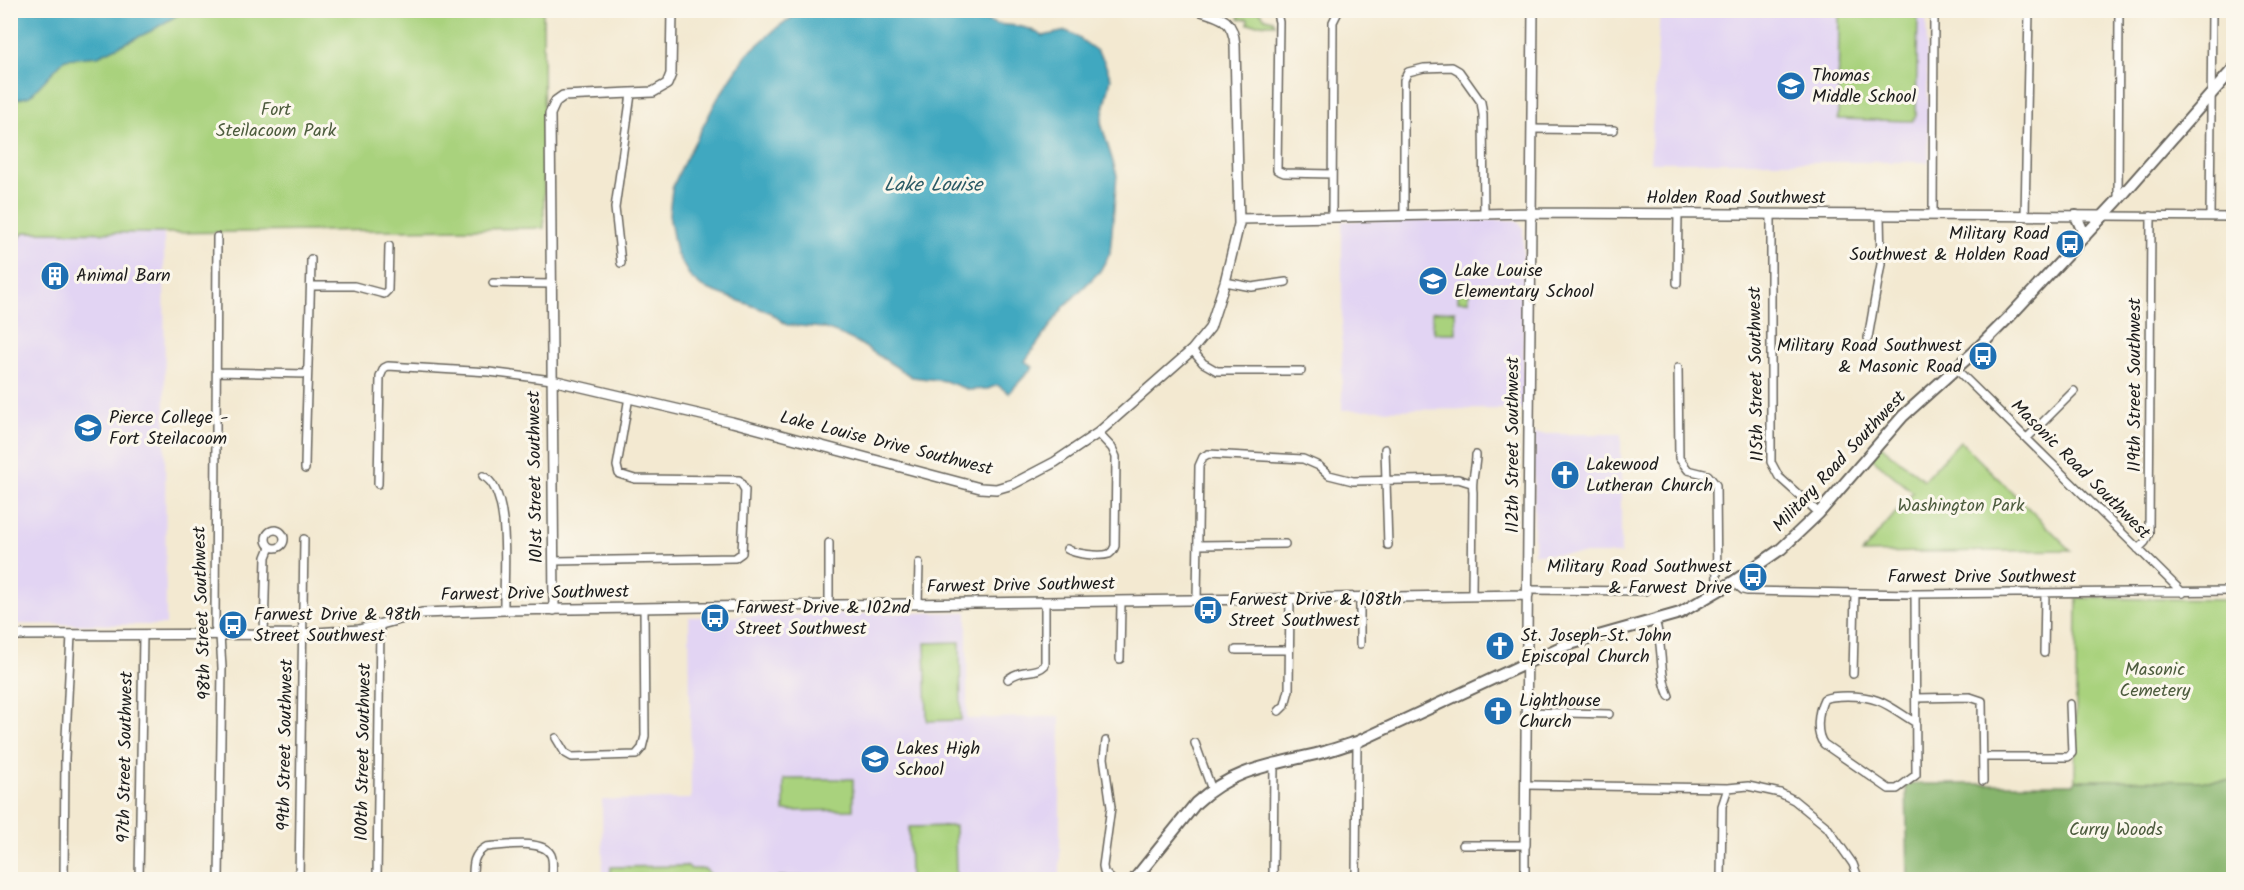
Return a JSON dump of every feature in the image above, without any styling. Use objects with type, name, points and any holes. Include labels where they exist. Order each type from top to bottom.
[{"type":"main road","name":"Military Road Southwest","points":[[1134,879],[1191,809],[1222,783],[1274,762],[1357,742],[1563,646],[1680,613],[1733,582],[1781,549],[1819,513],[1891,428],[2010,316],[2104,216],[2234,68]]},
{"type":"main road","points":[[2076,216],[2085,236]]},
{"type":"street","points":[[378,484],[380,377],[384,368],[392,365],[489,372],[552,380],[550,127],[553,105],[559,98],[570,94],[631,94],[653,92],[664,87],[671,74],[672,10]]},
{"type":"street","name":"Lake Louise Drive Southwest","points":[[552,380],[629,397],[987,489],[1002,488],[1031,476],[1098,433],[1192,350],[1210,328],[1225,282],[1239,219],[1235,39],[1231,26],[1223,19],[1198,10]]},
{"type":"street","points":[[1276,10],[1279,22],[1276,167],[1280,172],[1332,174]]},
{"type":"street","points":[[1332,217],[1334,22],[1339,10]]},
{"type":"street","name":"112th Street Southwest","points":[[1525,879],[1533,10]]},
{"type":"street","points":[[1933,215],[1934,10]]},
{"type":"street","points":[[2025,216],[2029,10]]},
{"type":"street","points":[[2118,200],[2119,10]]},
{"type":"street","points":[[2210,216],[2212,10]]},
{"type":"street","points":[[1404,215],[1403,89],[1408,72],[1448,66],[1464,78],[1483,107],[1485,214]]},
{"type":"street","points":[[621,263],[615,208],[631,94]]},
{"type":"street","points":[[1532,129],[1614,130]]},
{"type":"street","name":"Holden Road Southwest","points":[[1239,219],[1532,213],[2234,217]]},
{"type":"street","points":[[1677,283],[1678,214]]},
{"type":"street","name":"115th Street Southwest","points":[[1771,214],[1771,462],[1779,477],[1819,513]]},
{"type":"street","points":[[1868,338],[1881,264],[1880,215]]},
{"type":"street","name":"119th Street Southwest","points":[[2138,549],[2145,542],[2149,533],[2151,216]]},
{"type":"street","name":"98th Street Southwest","points":[[216,237],[215,626],[220,635],[222,668],[219,879]]},
{"type":"street","points":[[311,286],[354,286],[381,294],[386,292],[390,281],[390,246]]},
{"type":"street","points":[[305,469],[307,374],[310,362],[311,259]]},
{"type":"street","points":[[1225,282],[1252,287],[1272,286],[1286,282]]},
{"type":"street","points":[[493,283],[552,284]]},
{"type":"street","points":[[1192,350],[1203,363],[1217,371],[1301,371]]},
{"type":"street","points":[[1678,368],[1679,458],[1688,470],[1708,475],[1716,485],[1717,591]]},
{"type":"street","name":"Masonic Road Southwest","points":[[1956,369],[2182,593]]},
{"type":"street","points":[[216,372],[307,374]]},
{"type":"street","name":"101st Street Southwest","points":[[552,380],[554,610]]},
{"type":"street","points":[[2026,438],[2074,391]]},
{"type":"street","points":[[554,561],[735,558],[742,553],[745,502],[744,486],[740,481],[731,479],[635,479],[620,474],[617,466],[629,397]]},
{"type":"street","points":[[1068,549],[1077,554],[1106,554],[1112,552],[1116,542],[1116,457],[1108,442],[1098,433]]},
{"type":"street","points":[[1385,449],[1388,545]]},
{"type":"street","points":[[1197,600],[1199,466],[1203,457],[1214,453],[1303,459],[1319,466],[1329,474],[1346,480],[1458,479],[1471,483]]},
{"type":"street","points":[[1472,595],[1473,492],[1471,483],[1476,472],[1476,455]]},
{"type":"street","points":[[483,476],[491,481],[498,491],[503,509],[504,610]]},
{"type":"street","name":"99th Street Southwest","points":[[299,879],[304,539]]},
{"type":"street","points":[[829,543],[829,606]]},
{"type":"street","points":[[1198,545],[1285,544]]},
{"type":"street","points":[[264,635],[266,557],[270,547]]},
{"type":"street","points":[[918,604],[919,563]]},
{"type":"street","name":"Farwest Drive Southwest","points":[[1733,582],[1747,591],[1855,593],[2045,594],[2234,591]]},
{"type":"street","name":"Farwest Drive Southwest","points":[[10,634],[143,636],[302,634],[358,630],[422,614],[504,610],[1121,602],[1645,591]]},
{"type":"street","points":[[1853,674],[1855,593]]},
{"type":"street","points":[[1915,594],[1916,698],[1916,723],[1916,775],[1897,789],[1888,788],[1824,744],[1820,736],[1819,715],[1824,699],[1832,696],[1864,696],[1877,699],[1916,723]]},
{"type":"street","points":[[2044,653],[2045,594]]},
{"type":"street","points":[[1360,597],[1360,644]]},
{"type":"street","points":[[1279,711],[1285,705],[1289,694],[1290,598]]},
{"type":"street","points":[[1120,659],[1121,602]]},
{"type":"street","points":[[1008,680],[1021,671],[1040,670],[1045,666],[1045,603]]},
{"type":"street","points":[[556,738],[565,753],[572,757],[636,755],[639,753],[645,736],[644,609]]},
{"type":"street","points":[[1655,621],[1661,639],[1664,682],[1669,696]]},
{"type":"street","name":"100th Street Southwest","points":[[378,879],[380,624]]},
{"type":"street","points":[[64,879],[65,758],[71,635]]},
{"type":"street","name":"97th Street Southwest","points":[[139,879],[143,636]]},
{"type":"street","points":[[1236,650],[1289,650]]},
{"type":"street","points":[[1916,698],[1970,698],[1982,701],[1983,781]]},
{"type":"street","points":[[1984,757],[2064,758],[2071,754],[2070,704]]},
{"type":"street","points":[[1527,712],[1609,714]]},
{"type":"street","points":[[1106,741],[1104,758],[1111,807],[1103,866],[1104,872],[1112,879]]},
{"type":"street","points":[[1356,879],[1357,742]]},
{"type":"street","points":[[1195,743],[1212,790]]},
{"type":"street","points":[[1273,879],[1274,762]]},
{"type":"street","points":[[1526,786],[1728,789],[1748,786],[1780,793],[1794,800],[1827,827],[1853,864],[1859,879]]},
{"type":"street","points":[[1721,879],[1722,806],[1728,789]]},
{"type":"street","points":[[473,879],[473,861],[478,852],[486,847],[534,844],[546,849],[552,859],[552,879]]},
{"type":"street","points":[[1463,845],[1525,845]]},
{"type":"shaded area","name":"Thomas Middle School","points":[[1660,11],[1926,11],[1929,162],[1650,162]]},
{"type":"shaded area","name":"Lake Louise Elementary School","points":[[1516,220],[1523,228],[1524,409],[1342,410],[1342,221]]},
{"type":"shaded area","name":"Pierce College - Fort Steilacoom","points":[[11,232],[164,233],[166,625],[11,624]]},
{"type":"shaded area","points":[[1534,434],[1621,434],[1621,554],[1534,554]]},
{"type":"shaded area","name":"Lakes High School","points":[[967,612],[967,719],[1060,716],[1060,879],[603,879],[602,800],[691,799],[689,617]]},
{"type":"green space","name":"Fort Steilacoom Park","points":[[11,11],[543,11],[544,228],[164,233],[24,232],[11,249]]},
{"type":"green space","points":[[1239,11],[1259,11],[1265,18],[1273,20],[1275,24],[1248,24],[1248,19],[1239,19]]},
{"type":"green space","points":[[1839,11],[1918,11],[1916,116],[1912,121],[1838,119]]},
{"type":"green space","points":[[1458,288],[1469,288],[1469,301],[1458,301]]},
{"type":"green space","points":[[1455,311],[1456,333],[1434,333],[1432,312]]},
{"type":"green space","name":"Washington Park","points":[[1960,441],[2071,550],[1862,553],[1913,492],[1868,455],[1878,443],[1924,480]]},
{"type":"green space","name":"Masonic Cemetery","points":[[2077,598],[2233,600],[2233,781],[2075,780]]},
{"type":"green space","points":[[960,642],[961,720],[927,721],[925,643]]},
{"type":"green space","points":[[784,779],[853,779],[853,810],[784,811]]},
{"type":"green space","name":"Curry Woods","points":[[2075,780],[2233,781],[2233,879],[1908,879],[1906,784],[2074,784]]},
{"type":"green space","points":[[955,826],[956,879],[910,879],[909,827]]},
{"type":"green space","points":[[688,866],[691,869],[705,869],[711,875],[711,879],[610,879],[611,867]]},
{"type":"green space","points":[[778,877],[840,877],[843,879],[778,880]]},
{"type":"water","points":[[11,10],[184,11],[151,31],[98,56],[65,59],[30,96],[11,101]]},
{"type":"water","name":"Lake Louise","points":[[936,10],[963,12],[996,24],[1030,29],[1043,36],[1066,31],[1097,51],[1111,78],[1101,123],[1117,175],[1110,253],[1100,271],[1063,308],[1025,361],[1033,367],[1009,393],[997,385],[988,389],[969,390],[945,381],[912,377],[857,342],[839,334],[823,328],[787,325],[769,312],[702,287],[691,278],[676,253],[669,215],[672,189],[718,98],[747,54],[779,26],[802,11]]},
{"type":"place","name":"Thomas Middle School","points":[[1791,86]]},
{"type":"place","name":"Military Road Southwest & Holden Road","points":[[2070,244]]},
{"type":"place","name":"Animal Barn","points":[[55,276]]},
{"type":"place","name":"Lake Louise Elementary School","points":[[1433,281]]},
{"type":"place","name":"Military Road Southwest & Masonic Road","points":[[1983,356]]},
{"type":"place","name":"Pierce College - Fort Steilacoom","points":[[88,428]]},
{"type":"place","name":"Lakewood Lutheran Church","points":[[1565,475]]},
{"type":"place","name":"Military Road Southwest & Farwest Drive","points":[[1753,577]]},
{"type":"place","name":"Farwest Drive & 108th Street Southwest","points":[[1208,610]]},
{"type":"place","name":"Farwest Drive & 102nd Street Southwest","points":[[715,618]]},
{"type":"place","name":"Farwest Drive & 98th Street Southwest","points":[[233,625]]},
{"type":"place","name":"St. Joseph-St. John Episcopal Church","points":[[1500,646]]},
{"type":"place","name":"Lighthouse Church","points":[[1498,711]]},
{"type":"place","name":"Lakes High School","points":[[875,759]]}]
